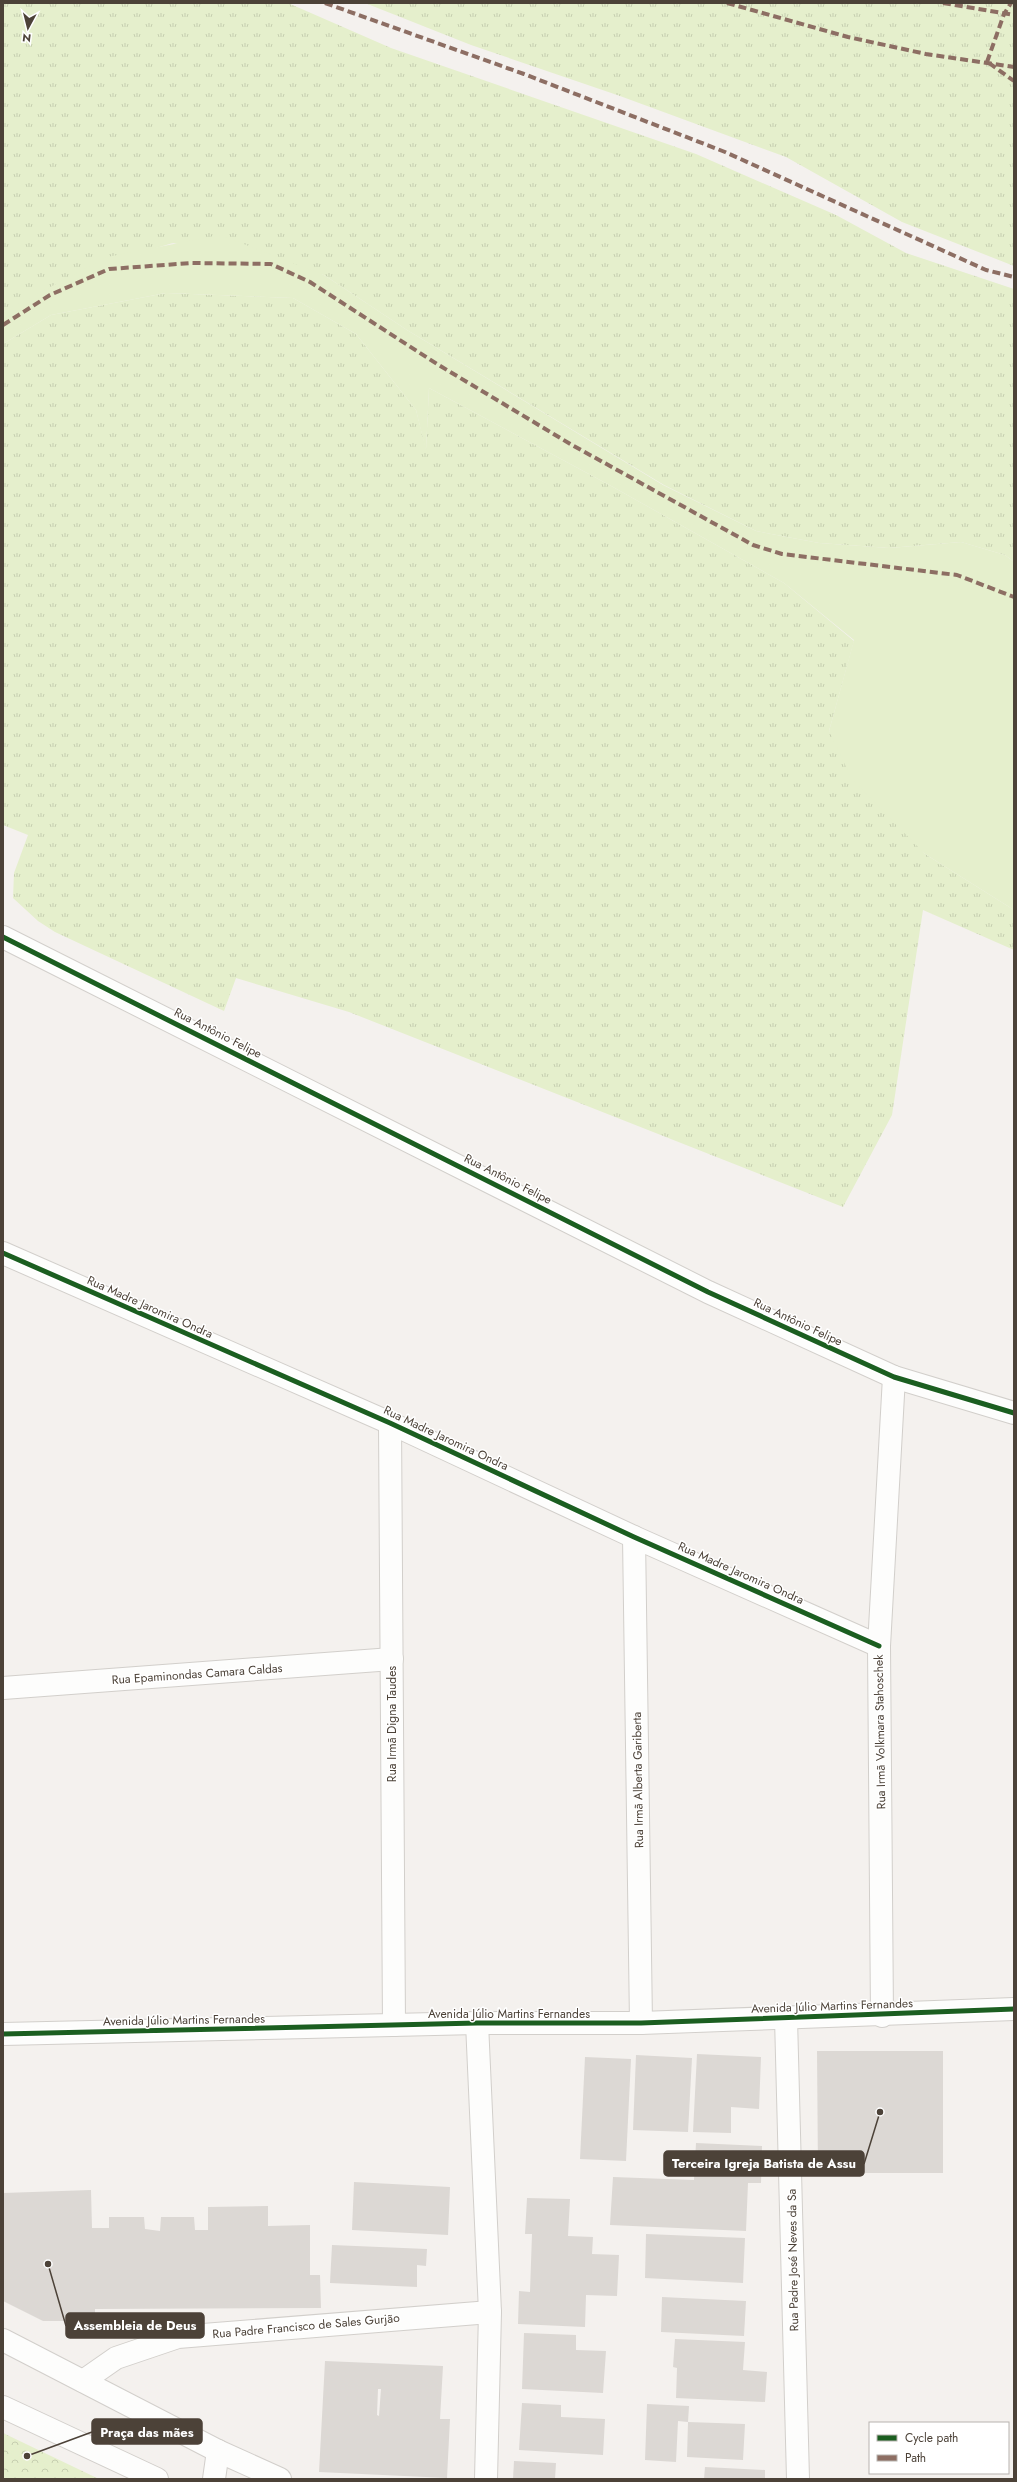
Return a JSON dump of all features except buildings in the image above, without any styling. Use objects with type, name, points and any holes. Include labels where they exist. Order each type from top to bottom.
[{"type":"street","name":"Rua Antônio Felipe","points":[[3,937],[708,1292],[894,1377],[1014,1414]]},
{"type":"street","name":"Rua Madre Jaromira Ondra","points":[[3,1253],[390,1423],[634,1536],[879,1646]]},
{"type":"street","name":"Rua Irmã Volkmara Stahoschek","points":[[882,2016],[879,1646],[894,1377]]},
{"type":"street","name":"Rua Irmã Digna Taudes","points":[[390,1423],[394,2025]]},
{"type":"street","name":"Rua Irmã Alberta Gariberta","points":[[634,1536],[641,2023]]},
{"type":"street","name":"Rua Epaminondas Camara Caldas","points":[[3,1688],[392,1659]]},
{"type":"street","name":"Avenida Júlio Martins Fernandes","points":[[3,2034],[476,2023],[641,2023],[882,2016],[1014,2009]]},
{"type":"street","name":"Rua Padre José Neves da Sa","points":[[786,2018],[798,2479]]},
{"type":"street","points":[[476,2023],[490,2312],[486,2479]]},
{"type":"street","name":"Rua Padre Francisco de Sales Gurjão","points":[[84,2381],[116,2358],[178,2337],[490,2312]]},
{"type":"street","points":[[3,2340],[218,2451],[280,2479]]},
{"type":"street","points":[[3,2407],[157,2479]]},
{"type":"street","points":[[214,2479],[218,2451]]},
{"type":"green space","points":[[3,3],[288,3],[391,48],[696,154],[836,215],[906,253],[1014,289],[1014,562],[1005,555],[961,542],[889,548],[819,543],[756,531],[664,485],[407,330],[324,275],[173,243],[146,251],[3,312]]},
{"type":"green space","points":[[365,3],[1014,3],[1014,266],[902,222],[786,157],[620,96],[471,45]]},
{"type":"green space","points":[[220,235],[324,275],[407,330],[663,485],[756,531],[819,543],[889,548],[961,542],[1005,555],[1014,562],[1014,910],[925,854],[852,779],[829,731],[854,640],[784,583],[613,487],[429,388],[426,451],[416,410],[356,334],[293,298],[166,293],[51,315],[3,344],[3,312],[107,257]]},
{"type":"green space","points":[[166,293],[293,298],[356,334],[416,410],[426,449],[429,388],[613,487],[784,583],[854,641],[829,731],[925,854],[1014,910],[1014,950],[923,910],[892,1115],[843,1207],[349,1012],[236,978],[224,1011],[55,932],[38,921],[13,898],[14,873],[28,835],[3,825],[3,344],[51,315]]},
{"type":"green space","points":[[3,2433],[99,2479],[3,2479]]},
{"type":"marked path","points":[[325,3],[524,74],[725,152],[986,270],[1014,277]]},
{"type":"marked path","points":[[727,3],[848,37],[926,54],[1014,67]]},
{"type":"marked path","points":[[943,3],[1014,15]]},
{"type":"marked path","points":[[987,62],[1004,14],[1011,3]]},
{"type":"marked path","points":[[989,63],[1014,81]]},
{"type":"marked path","points":[[3,325],[50,295],[109,269],[192,263],[271,264],[310,282],[437,364],[572,445],[753,545],[782,554],[957,575],[1014,597]]},
{"type":"cycle path","points":[[3,937],[708,1292],[894,1377],[1014,1413]]},
{"type":"cycle path","points":[[3,1253],[390,1423],[634,1537],[879,1646]]},
{"type":"cycle path","points":[[3,2034],[477,2023],[641,2023],[1014,2009]]},
{"type":"place","name":"Terceira Igreja Batista de Assu","points":[[880,2112]]},
{"type":"place","name":"Assembleia de Deus","points":[[48,2264]]},
{"type":"place","name":"Praça das mães","points":[[27,2456]]}]
